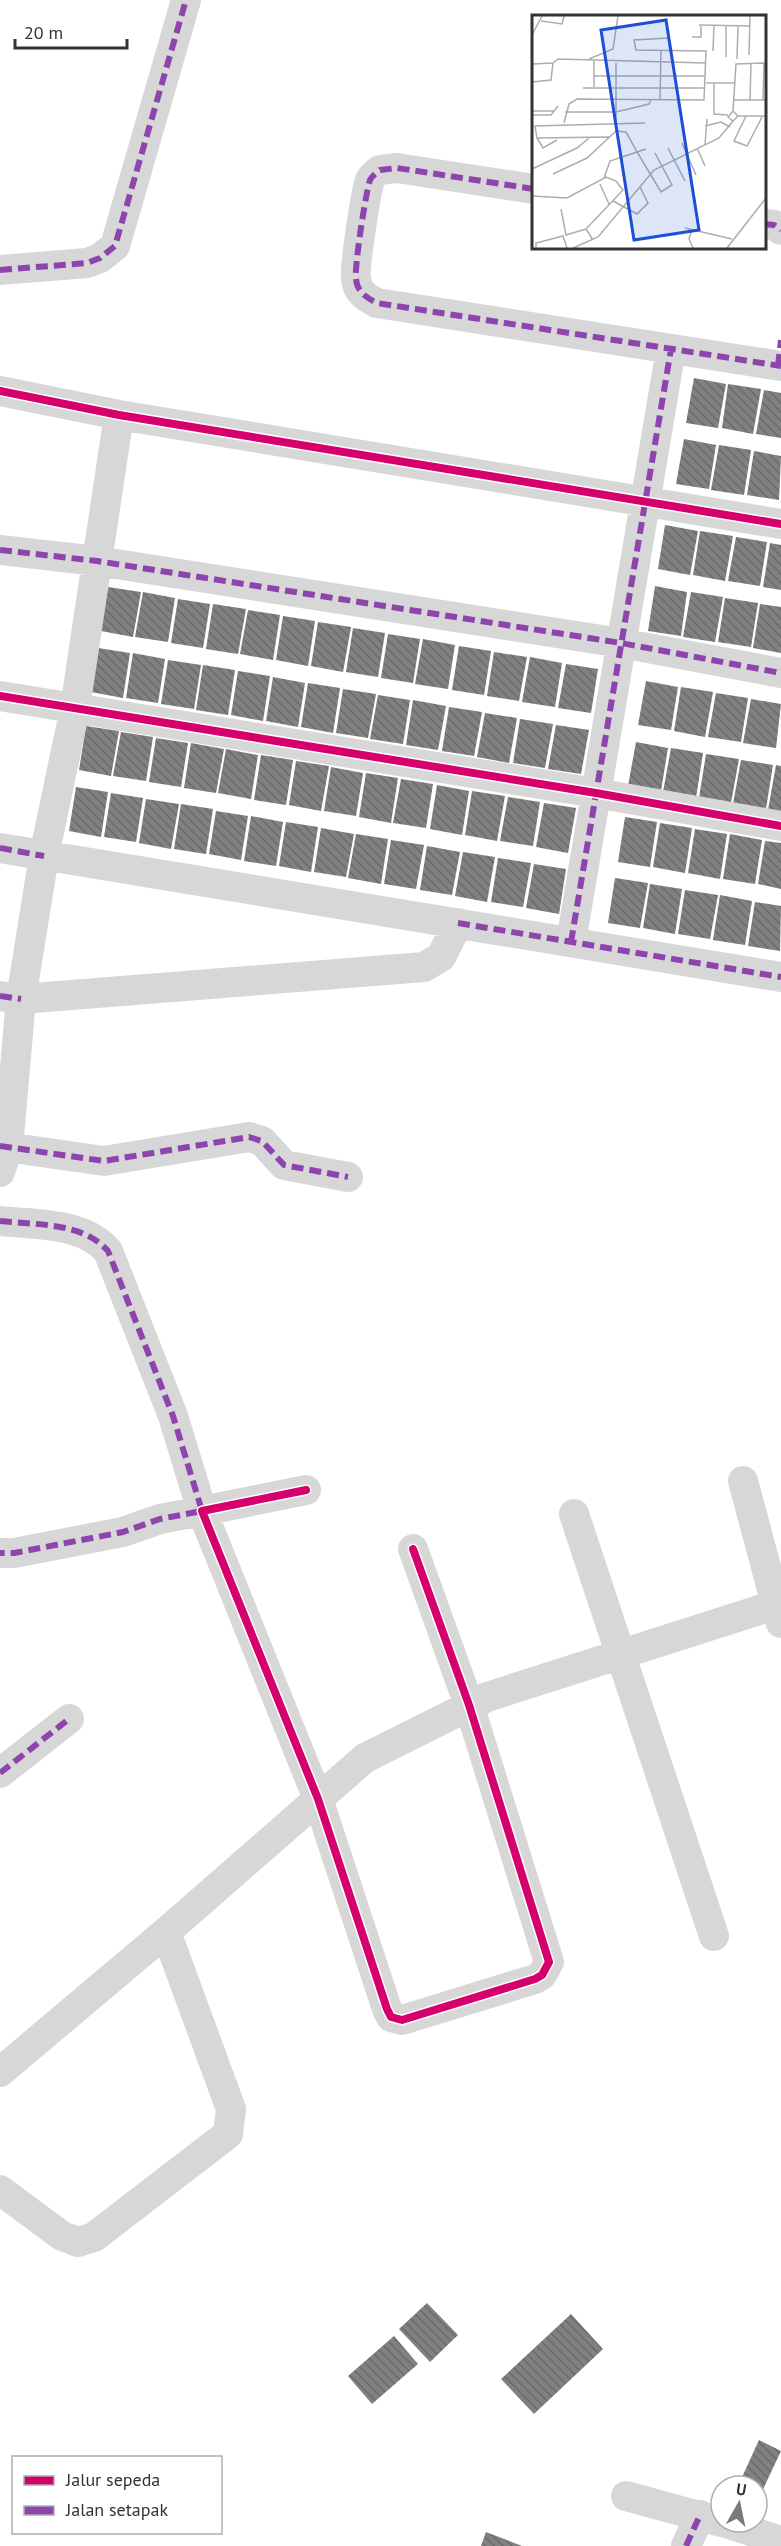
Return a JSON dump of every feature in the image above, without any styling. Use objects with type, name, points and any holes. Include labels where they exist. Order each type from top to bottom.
[{"type":"street","points":[[0,270],[87,263],[100,258],[115,246],[186,0]]},
{"type":"street","points":[[532,189],[397,168],[380,170],[370,181],[357,258],[356,279],[360,290],[365,297],[377,303],[671,350],[780,358]]},
{"type":"street","points":[[766,224],[774,225],[781,230]]},
{"type":"street","points":[[571,942],[671,350]]},
{"type":"street","points":[[0,391],[119,415],[781,524]]},
{"type":"street","points":[[119,415],[75,708],[11,998],[2,1155],[104,1161],[249,1137],[262,1141],[284,1165],[348,1178]]},
{"type":"street","points":[[0,550],[97,561],[621,643],[781,673]]},
{"type":"street","points":[[0,696],[596,792],[781,826]]},
{"type":"street","points":[[0,848],[781,977]]},
{"type":"street","points":[[11,998],[424,968],[441,957],[458,923]]},
{"type":"street","points":[[0,1221],[71,1229],[100,1241],[108,1251],[173,1416],[202,1511],[318,1798],[387,2009],[391,2017],[402,2019],[542,1975],[549,1962],[469,1705],[413,1550]]},
{"type":"street","points":[[0,2072],[166,1932],[365,1758],[469,1705],[619,1654],[779,1610],[743,1481]]},
{"type":"street","points":[[0,1553],[123,1532],[160,1519],[306,1490]]},
{"type":"street","points":[[574,1514],[714,1936]]},
{"type":"street","points":[[0,1773],[69,1719]]},
{"type":"street","points":[[0,2190],[62,2236],[78,2242],[94,2237],[228,2134],[231,2109],[166,1932]]},
{"type":"street","points":[[626,2496],[709,2518]]},
{"type":"street","points":[[686,2546],[709,2524]]},
{"type":"street","points":[[760,2534],[781,2541]]},
{"type":"building","points":[[694,378],[726,384],[718,428],[686,423]]},
{"type":"building","points":[[728,384],[761,389],[753,434],[722,428]]},
{"type":"building","points":[[764,390],[781,393],[781,438],[756,434]]},
{"type":"building","points":[[684,439],[716,445],[709,489],[676,484]]},
{"type":"building","points":[[719,445],[751,450],[744,495],[711,490]]},
{"type":"building","points":[[754,451],[781,456],[779,500],[747,495]]},
{"type":"building","points":[[665,525],[698,531],[690,575],[658,569]]},
{"type":"building","points":[[700,531],[733,536],[725,581],[693,575]]},
{"type":"building","points":[[736,537],[767,542],[760,586],[728,581]]},
{"type":"building","points":[[770,543],[781,545],[781,590],[763,587]]},
{"type":"building","points":[[655,586],[687,592],[681,636],[648,631]]},
{"type":"building","points":[[108,587],[141,592],[133,637],[101,631]]},
{"type":"building","points":[[143,592],[175,598],[168,642],[135,637]]},
{"type":"building","points":[[691,592],[723,597],[715,642],[683,637]]},
{"type":"building","points":[[725,598],[758,603],[751,647],[718,642]]},
{"type":"building","points":[[178,599],[210,604],[203,648],[171,643]]},
{"type":"building","points":[[213,604],[246,609],[238,654],[206,649]]},
{"type":"building","points":[[760,604],[781,607],[781,653],[753,648]]},
{"type":"building","points":[[248,610],[280,615],[273,660],[240,654]]},
{"type":"building","points":[[283,616],[315,621],[308,666],[276,660]]},
{"type":"building","points":[[318,622],[351,627],[343,672],[311,666]]},
{"type":"building","points":[[353,628],[385,633],[378,677],[346,672]]},
{"type":"building","points":[[388,634],[420,639],[413,683],[381,678]]},
{"type":"building","points":[[423,639],[455,645],[448,689],[415,684]]},
{"type":"building","points":[[459,646],[491,651],[484,695],[452,690]]},
{"type":"building","points":[[98,648],[130,653],[123,698],[91,692]]},
{"type":"building","points":[[494,652],[527,657],[519,701],[487,696]]},
{"type":"building","points":[[133,653],[165,659],[158,703],[126,698]]},
{"type":"building","points":[[530,657],[562,663],[555,707],[522,702]]},
{"type":"building","points":[[168,660],[201,665],[194,709],[161,704]]},
{"type":"building","points":[[566,664],[598,669],[591,713],[558,708]]},
{"type":"building","points":[[203,665],[235,670],[228,715],[196,710]]},
{"type":"building","points":[[238,671],[270,676],[263,721],[231,715]]},
{"type":"building","points":[[273,677],[305,683],[298,727],[266,721]]},
{"type":"building","points":[[646,681],[678,687],[671,730],[638,725]]},
{"type":"building","points":[[308,683],[340,688],[333,733],[301,727]]},
{"type":"building","points":[[681,687],[713,692],[705,737],[674,731]]},
{"type":"building","points":[[343,689],[376,694],[368,738],[336,733]]},
{"type":"building","points":[[716,693],[748,698],[741,742],[708,737]]},
{"type":"building","points":[[378,695],[410,700],[403,744],[370,739]]},
{"type":"building","points":[[751,699],[781,704],[776,748],[743,743]]},
{"type":"building","points":[[413,700],[446,706],[438,750],[406,745]]},
{"type":"building","points":[[449,707],[482,712],[474,756],[442,751]]},
{"type":"building","points":[[485,713],[517,718],[509,763],[477,757]]},
{"type":"building","points":[[520,719],[553,724],[545,768],[513,763]]},
{"type":"building","points":[[556,725],[589,730],[581,774],[548,769]]},
{"type":"building","points":[[86,726],[119,731],[111,776],[79,770]]},
{"type":"building","points":[[121,732],[153,737],[146,781],[113,776]]},
{"type":"building","points":[[156,738],[188,743],[181,787],[149,782]]},
{"type":"building","points":[[636,742],[668,748],[661,791],[628,786]]},
{"type":"building","points":[[191,743],[224,749],[216,793],[184,788]]},
{"type":"building","points":[[671,748],[703,753],[696,798],[663,792]]},
{"type":"building","points":[[226,749],[258,755],[251,799],[218,793]]},
{"type":"building","points":[[706,754],[739,759],[731,803],[699,798]]},
{"type":"building","points":[[261,755],[293,760],[286,805],[254,800]]},
{"type":"building","points":[[741,760],[773,765],[766,809],[733,804]]},
{"type":"building","points":[[296,761],[329,766],[321,811],[289,805]]},
{"type":"building","points":[[776,765],[781,766],[781,812],[768,810]]},
{"type":"building","points":[[331,767],[363,773],[356,816],[324,811]]},
{"type":"building","points":[[366,773],[398,778],[391,823],[359,817]]},
{"type":"building","points":[[401,779],[433,784],[426,828],[393,823]]},
{"type":"building","points":[[437,785],[469,791],[462,835],[430,829]]},
{"type":"building","points":[[76,787],[108,792],[101,837],[69,831]]},
{"type":"building","points":[[472,791],[505,796],[497,841],[465,835]]},
{"type":"building","points":[[111,793],[143,798],[136,842],[104,837]]},
{"type":"building","points":[[508,797],[540,802],[533,846],[500,841]]},
{"type":"building","points":[[146,799],[179,804],[171,849],[139,843]]},
{"type":"building","points":[[544,803],[576,808],[568,853],[536,847]]},
{"type":"building","points":[[181,804],[213,809],[206,854],[174,849]]},
{"type":"building","points":[[216,811],[248,816],[241,860],[209,854]]},
{"type":"building","points":[[251,816],[283,822],[276,866],[244,861]]},
{"type":"building","points":[[625,817],[657,822],[650,867],[618,862]]},
{"type":"building","points":[[286,822],[318,827],[311,872],[279,866]]},
{"type":"building","points":[[660,823],[692,828],[685,873],[653,867]]},
{"type":"building","points":[[321,828],[354,834],[346,877],[314,872]]},
{"type":"building","points":[[695,829],[727,834],[720,879],[688,873]]},
{"type":"building","points":[[356,834],[388,839],[381,884],[348,878]]},
{"type":"building","points":[[730,834],[762,840],[755,884],[723,879]]},
{"type":"building","points":[[391,840],[424,845],[416,889],[384,884]]},
{"type":"building","points":[[765,841],[781,843],[781,889],[758,884]]},
{"type":"building","points":[[427,846],[460,852],[452,895],[420,890]]},
{"type":"building","points":[[463,852],[495,857],[487,902],[455,896]]},
{"type":"building","points":[[498,858],[531,863],[523,907],[491,902]]},
{"type":"building","points":[[534,864],[566,869],[559,914],[526,908]]},
{"type":"building","points":[[615,878],[648,883],[640,928],[608,923]]},
{"type":"building","points":[[650,884],[682,889],[675,934],[643,928]]},
{"type":"building","points":[[685,890],[718,895],[710,939],[678,934]]},
{"type":"building","points":[[720,895],[752,901],[745,945],[713,940]]},
{"type":"building","points":[[755,902],[781,906],[780,951],[748,946]]},
{"type":"building","points":[[427,2303],[458,2335],[430,2362],[399,2329]]},
{"type":"building","points":[[571,2314],[603,2349],[534,2414],[501,2379]]},
{"type":"building","points":[[394,2336],[418,2364],[372,2404],[348,2376]]},
{"type":"building","points":[[759,2440],[781,2451],[769,2476],[769,2474],[743,2474]]},
{"type":"building","points":[[486,2532],[522,2546],[481,2546]]},
{"type":"marked path","points":[[0,270],[87,263],[100,258],[115,246],[186,0]]},
{"type":"marked path","points":[[532,189],[397,168],[380,170],[370,180],[366,199],[357,260],[358,288],[366,297],[377,303],[781,366]]},
{"type":"marked path","points":[[766,224],[774,225],[781,230]]},
{"type":"marked path","points":[[778,366],[781,340]]},
{"type":"marked path","points":[[571,942],[671,349]]},
{"type":"marked path","points":[[0,550],[97,561],[621,643],[781,673]]},
{"type":"marked path","points":[[0,848],[44,856]]},
{"type":"marked path","points":[[458,923],[781,977]]},
{"type":"marked path","points":[[0,996],[21,999]]},
{"type":"marked path","points":[[0,1146],[104,1161],[249,1137],[262,1141],[284,1165],[348,1177]]},
{"type":"marked path","points":[[0,1221],[72,1230],[86,1235],[108,1251],[173,1416],[202,1511],[160,1519],[123,1532],[14,1553],[0,1553]]},
{"type":"marked path","points":[[0,1773],[69,1719]]},
{"type":"marked path","points":[[686,2546],[700,2515]]},
{"type":"cycle path","points":[[0,391],[119,415],[781,524]]},
{"type":"cycle path","points":[[0,696],[596,793],[781,826]]},
{"type":"cycle path","points":[[306,1490],[202,1511],[318,1799],[387,2009],[391,2017],[402,2020],[535,1979],[542,1975],[549,1962],[469,1705],[413,1549]]}]
